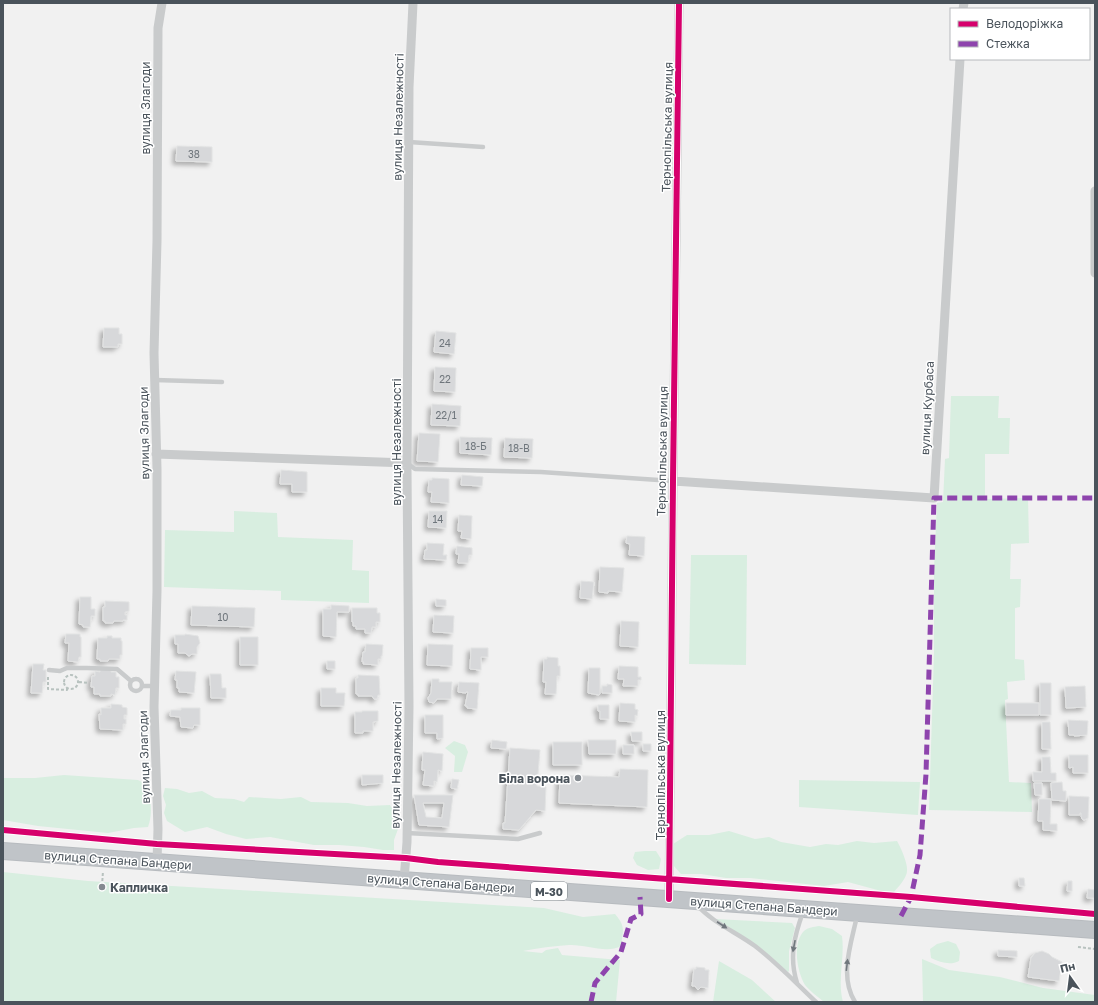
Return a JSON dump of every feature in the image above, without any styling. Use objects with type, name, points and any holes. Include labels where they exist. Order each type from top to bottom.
[{"type":"highway","name":"вулиця Степана Бандери","points":[[3,851],[1095,930]]},
{"type":"street","name":"вулиця Злагоди","points":[[157,862],[158,829],[154,707],[157,592],[155,380],[158,28],[162,3]]},
{"type":"street","name":"вулиця Незалежності","points":[[404,880],[407,833],[409,640],[407,463],[409,87],[413,3]]},
{"type":"street","name":"Тернопільська вулиця","points":[[669,900],[679,3]]},
{"type":"street","name":"вулиця Курбаса","points":[[673,481],[934,498],[960,60]]},
{"type":"street","points":[[1095,191],[1095,273]]},
{"type":"street","points":[[156,454],[407,463]]},
{"type":"lane","points":[[409,142],[483,147]]},
{"type":"lane","points":[[155,380],[222,382]]},
{"type":"lane","points":[[407,463],[415,469],[541,472],[673,481]]},
{"type":"lane","points":[[49,670],[60,671],[67,668],[117,669],[131,681]]},
{"type":"lane","points":[[131,681],[138,679],[142,686]]},
{"type":"lane","points":[[131,681],[130,686],[133,691],[139,690],[142,686],[155,686]]},
{"type":"lane","points":[[407,833],[518,838],[540,833]]},
{"type":"lane","points":[[691,901],[705,914],[755,946],[816,1002]]},
{"type":"lane","points":[[798,984],[792,966],[792,955],[799,923],[804,909]]},
{"type":"lane","points":[[854,1002],[847,983],[846,969],[858,913]]},
{"type":"path","points":[[49,670],[48,689],[74,689],[78,686],[79,682]]},
{"type":"path","points":[[67,688],[64,683],[65,678],[68,675],[75,676],[79,682]]},
{"type":"path","points":[[79,682],[89,683]]},
{"type":"path","points":[[1078,947],[1095,949]]},
{"type":"green space","points":[[951,396],[999,396],[998,418],[1010,418],[1009,454],[985,454],[985,499],[1028,498],[1029,543],[1011,544],[1010,579],[1021,579],[1020,607],[1015,608],[1015,659],[1024,660],[1025,680],[1007,682],[1008,699],[1005,700],[1009,782],[1031,783],[1032,812],[929,810],[934,653],[934,569],[937,503],[943,502],[945,459],[949,458]]},
{"type":"green space","points":[[234,511],[277,513],[278,537],[353,540],[352,570],[369,571],[369,603],[281,600],[281,591],[164,587],[165,530],[234,532]]},
{"type":"green space","points":[[691,555],[747,555],[746,665],[689,664]]},
{"type":"green space","points":[[454,741],[465,745],[468,752],[462,772],[454,772],[455,756],[445,748]]},
{"type":"green space","points":[[64,775],[138,780],[146,784],[151,806],[150,822],[148,827],[108,833],[38,826],[3,820],[3,778],[35,778]]},
{"type":"green space","points":[[799,780],[920,782],[918,815],[799,807]]},
{"type":"green space","points":[[165,788],[177,789],[189,793],[202,791],[215,798],[234,799],[244,802],[249,797],[281,799],[301,797],[311,802],[348,803],[367,806],[390,805],[398,818],[398,829],[394,840],[394,850],[339,845],[314,845],[270,837],[246,839],[207,827],[185,832],[167,821],[164,813],[166,805],[163,796]]},
{"type":"green space","points":[[729,831],[755,839],[769,837],[781,842],[810,847],[826,844],[838,845],[857,841],[874,843],[897,841],[905,859],[907,872],[903,881],[894,892],[881,891],[848,882],[824,886],[750,878],[726,878],[701,874],[681,874],[673,865],[673,844],[687,835],[709,835]]},
{"type":"green space","points":[[656,851],[661,859],[659,869],[648,870],[637,865],[633,858],[635,852]]},
{"type":"green space","points":[[3,872],[88,881],[544,908],[583,917],[615,914],[621,922],[623,929],[621,946],[602,949],[569,945],[523,951],[542,953],[546,950],[558,948],[562,955],[620,960],[616,1002],[3,1002]]},
{"type":"green space","points":[[715,919],[792,923],[795,928],[789,951],[789,971],[788,972]]},
{"type":"green space","points":[[819,926],[832,929],[842,936],[843,952],[841,994],[843,1002],[824,1002],[805,985],[800,973],[797,950],[800,936],[807,929]]},
{"type":"green space","points":[[948,941],[956,944],[960,952],[959,961],[949,963],[931,958],[930,949],[937,944]]},
{"type":"green space","points":[[922,959],[949,970],[1000,977],[1043,988],[1095,995],[1095,1002],[923,1002]]},
{"type":"green space","points":[[719,961],[752,980],[776,1002],[713,1002]]},
{"type":"building","points":[[177,146],[212,147],[212,162],[176,161]]},
{"type":"building","points":[[104,328],[119,328],[119,334],[122,334],[122,344],[118,344],[118,347],[103,347]]},
{"type":"building","points":[[436,331],[456,333],[454,354],[434,352]]},
{"type":"building","points":[[435,367],[456,368],[455,392],[434,391]]},
{"type":"building","points":[[432,404],[461,406],[460,426],[431,425]]},
{"type":"building","points":[[419,433],[440,434],[438,462],[417,461]]},
{"type":"building","points":[[460,437],[492,438],[491,455],[460,453]]},
{"type":"building","points":[[505,438],[533,439],[532,458],[504,457]]},
{"type":"building","points":[[281,470],[307,472],[307,492],[292,492],[292,484],[280,484]]},
{"type":"building","points":[[462,475],[483,477],[482,486],[461,485]]},
{"type":"building","points":[[432,478],[449,479],[449,503],[431,502],[432,492],[428,492],[429,480],[432,480]]},
{"type":"building","points":[[429,511],[447,511],[446,528],[428,527]]},
{"type":"building","points":[[459,515],[472,516],[471,539],[461,538],[462,531],[458,531]]},
{"type":"building","points":[[627,536],[645,537],[644,556],[629,555],[630,544],[626,543]]},
{"type":"building","points":[[427,543],[444,544],[443,555],[447,555],[446,560],[424,559],[425,550],[427,550]]},
{"type":"building","points":[[457,546],[472,548],[472,555],[469,555],[468,563],[458,563],[459,554],[456,554]]},
{"type":"building","points":[[600,567],[624,568],[622,592],[599,592]]},
{"type":"building","points":[[581,581],[594,582],[592,599],[580,598]]},
{"type":"building","points":[[80,597],[91,597],[91,609],[95,609],[95,616],[91,616],[90,627],[83,627],[83,625],[79,624]]},
{"type":"building","points":[[436,599],[446,600],[446,606],[436,606]]},
{"type":"building","points":[[105,601],[129,602],[129,611],[125,612],[125,615],[127,615],[127,620],[105,623],[105,621],[103,621],[103,607],[105,607]]},
{"type":"building","points":[[331,605],[349,606],[349,612],[337,612],[336,637],[323,636],[323,609],[331,609]]},
{"type":"building","points":[[192,606],[255,608],[254,627],[191,625]]},
{"type":"building","points":[[352,608],[377,608],[377,613],[380,613],[380,622],[376,622],[376,627],[372,627],[371,633],[365,633],[365,629],[356,629],[356,626],[353,626]]},
{"type":"building","points":[[434,615],[454,616],[453,633],[433,632]]},
{"type":"building","points":[[621,621],[639,622],[638,647],[620,646]]},
{"type":"building","points":[[66,634],[80,634],[81,657],[79,657],[78,662],[68,661],[69,643],[65,643]]},
{"type":"building","points":[[185,634],[198,636],[200,643],[197,647],[197,654],[192,654],[189,656],[185,653],[178,653],[178,644],[175,644],[175,635]]},
{"type":"building","points":[[107,636],[112,636],[112,638],[121,638],[122,655],[120,655],[120,659],[100,661],[100,659],[97,659],[98,638],[107,638]]},
{"type":"building","points":[[240,637],[258,637],[258,665],[240,665]]},
{"type":"building","points":[[366,644],[383,645],[382,656],[381,659],[378,659],[378,665],[363,664],[363,652],[365,652]]},
{"type":"building","points":[[428,644],[453,645],[452,666],[427,665]]},
{"type":"building","points":[[471,648],[488,648],[488,657],[481,657],[481,670],[470,669]]},
{"type":"building","points":[[547,657],[558,658],[558,666],[560,666],[560,676],[557,676],[556,694],[545,694],[546,682],[543,682],[544,659],[547,659]]},
{"type":"building","points":[[327,661],[335,661],[335,669],[327,669]]},
{"type":"building","points":[[33,664],[44,664],[43,670],[46,670],[46,682],[43,682],[42,693],[31,693]]},
{"type":"building","points":[[619,666],[638,667],[638,677],[641,677],[641,680],[638,680],[638,686],[623,686],[624,679],[618,679]]},
{"type":"building","points":[[589,668],[600,668],[599,695],[588,693]]},
{"type":"building","points":[[100,669],[111,669],[111,672],[116,672],[116,677],[119,677],[119,688],[116,688],[115,695],[111,694],[111,696],[100,696],[100,694],[94,694],[94,687],[91,687],[92,676],[95,676],[95,671],[100,672]]},
{"type":"building","points":[[176,671],[196,672],[194,693],[179,692],[179,688],[177,688],[177,680],[175,680]]},
{"type":"building","points":[[210,674],[221,674],[222,688],[226,688],[226,698],[211,698]]},
{"type":"building","points":[[358,675],[379,676],[380,695],[378,695],[377,699],[374,699],[372,696],[358,696],[358,694],[356,694],[356,678],[358,678]]},
{"type":"building","points":[[432,679],[439,679],[439,682],[452,682],[451,699],[437,699],[434,703],[429,702],[428,698],[431,693]]},
{"type":"building","points":[[459,682],[479,683],[477,709],[467,708],[467,706],[465,706],[468,692],[458,692]]},
{"type":"building","points":[[1040,683],[1051,683],[1051,715],[1040,715]]},
{"type":"building","points":[[607,684],[612,685],[612,693],[602,693],[602,686],[607,686]]},
{"type":"building","points":[[1085,686],[1086,707],[1066,708],[1065,687]]},
{"type":"building","points":[[321,688],[336,688],[336,693],[345,693],[344,706],[321,706]]},
{"type":"building","points":[[620,703],[635,704],[635,709],[638,710],[637,716],[635,715],[635,722],[619,721]]},
{"type":"building","points":[[1006,703],[1039,703],[1039,715],[1006,715]]},
{"type":"building","points":[[111,704],[122,705],[122,707],[127,708],[127,715],[124,715],[126,724],[123,724],[123,730],[100,729],[99,714],[101,715],[101,708],[111,708]]},
{"type":"building","points":[[598,705],[609,705],[609,719],[600,719]]},
{"type":"building","points":[[181,708],[200,708],[200,725],[194,725],[193,728],[181,727],[180,717],[170,716],[171,710],[181,710]]},
{"type":"building","points":[[378,711],[378,721],[373,722],[373,731],[355,733],[355,712]]},
{"type":"building","points":[[425,715],[443,715],[443,738],[437,739],[437,733],[425,733]]},
{"type":"building","points":[[1068,720],[1088,721],[1087,735],[1069,735]]},
{"type":"building","points":[[1042,722],[1050,722],[1051,749],[1042,749]]},
{"type":"building","points":[[631,732],[642,732],[642,741],[632,741]]},
{"type":"building","points":[[492,740],[507,742],[506,749],[491,748]]},
{"type":"building","points":[[588,740],[616,740],[616,754],[589,754]]},
{"type":"building","points":[[553,742],[582,742],[582,765],[553,765]]},
{"type":"building","points":[[643,744],[651,744],[651,751],[643,751]]},
{"type":"building","points":[[623,745],[634,745],[634,754],[623,754]]},
{"type":"building","points":[[510,748],[540,750],[537,786],[546,787],[545,811],[536,810],[519,830],[503,829],[503,823],[505,823]]},
{"type":"building","points":[[423,752],[443,754],[442,771],[438,770],[437,782],[434,781],[434,786],[423,785],[425,770],[422,770]]},
{"type":"building","points":[[1069,755],[1088,755],[1088,773],[1073,773],[1073,767],[1069,768]]},
{"type":"building","points":[[1042,757],[1050,757],[1051,773],[1056,773],[1056,781],[1033,781],[1033,772],[1042,772]]},
{"type":"building","points":[[620,769],[648,770],[647,807],[559,803],[560,775],[619,777]]},
{"type":"building","points":[[362,775],[383,775],[383,783],[362,785]]},
{"type":"building","points":[[452,779],[459,780],[457,789],[451,788]]},
{"type":"building","points":[[1062,782],[1063,791],[1066,791],[1066,801],[1052,800],[1051,783]]},
{"type":"building","points":[[1034,783],[1042,783],[1042,795],[1035,795]]},
{"type":"building","points":[[414,795],[453,795],[449,827],[419,825]],"holes":[[[423,803],[444,803],[442,818],[426,817]]]},
{"type":"building","points":[[1069,796],[1089,797],[1088,818],[1084,820],[1082,819],[1081,813],[1080,815],[1069,815]]},
{"type":"building","points":[[1039,799],[1051,799],[1050,824],[1057,824],[1057,831],[1043,830],[1043,821],[1038,821]]},
{"type":"building","points":[[1019,878],[1024,878],[1025,886],[1019,886]]},
{"type":"building","points":[[1068,881],[1072,881],[1072,891],[1067,891]]},
{"type":"building","points":[[1088,889],[1095,890],[1095,898],[1087,898]]},
{"type":"building","points":[[998,950],[1017,951],[1017,957],[998,956]]},
{"type":"building","points":[[1042,951],[1062,962],[1059,981],[1028,977],[1031,958],[1035,953]]},
{"type":"building","points":[[696,967],[709,970],[708,988],[701,987],[698,990],[695,986],[692,986],[694,969],[696,969]]},
{"type":"marked path","points":[[901,916],[911,897],[920,855],[926,774],[934,498],[1095,498]]},
{"type":"marked path","points":[[591,1002],[595,983],[621,952],[631,919],[641,914],[640,897]]},
{"type":"cycle path","points":[[669,899],[679,3]]},
{"type":"cycle path","points":[[3,830],[157,844],[406,858],[438,862],[911,897],[1095,914]]},
{"type":"place","name":"Біла ворона","points":[[578,778]]},
{"type":"place","name":"Капличка","points":[[102,887]]}]
